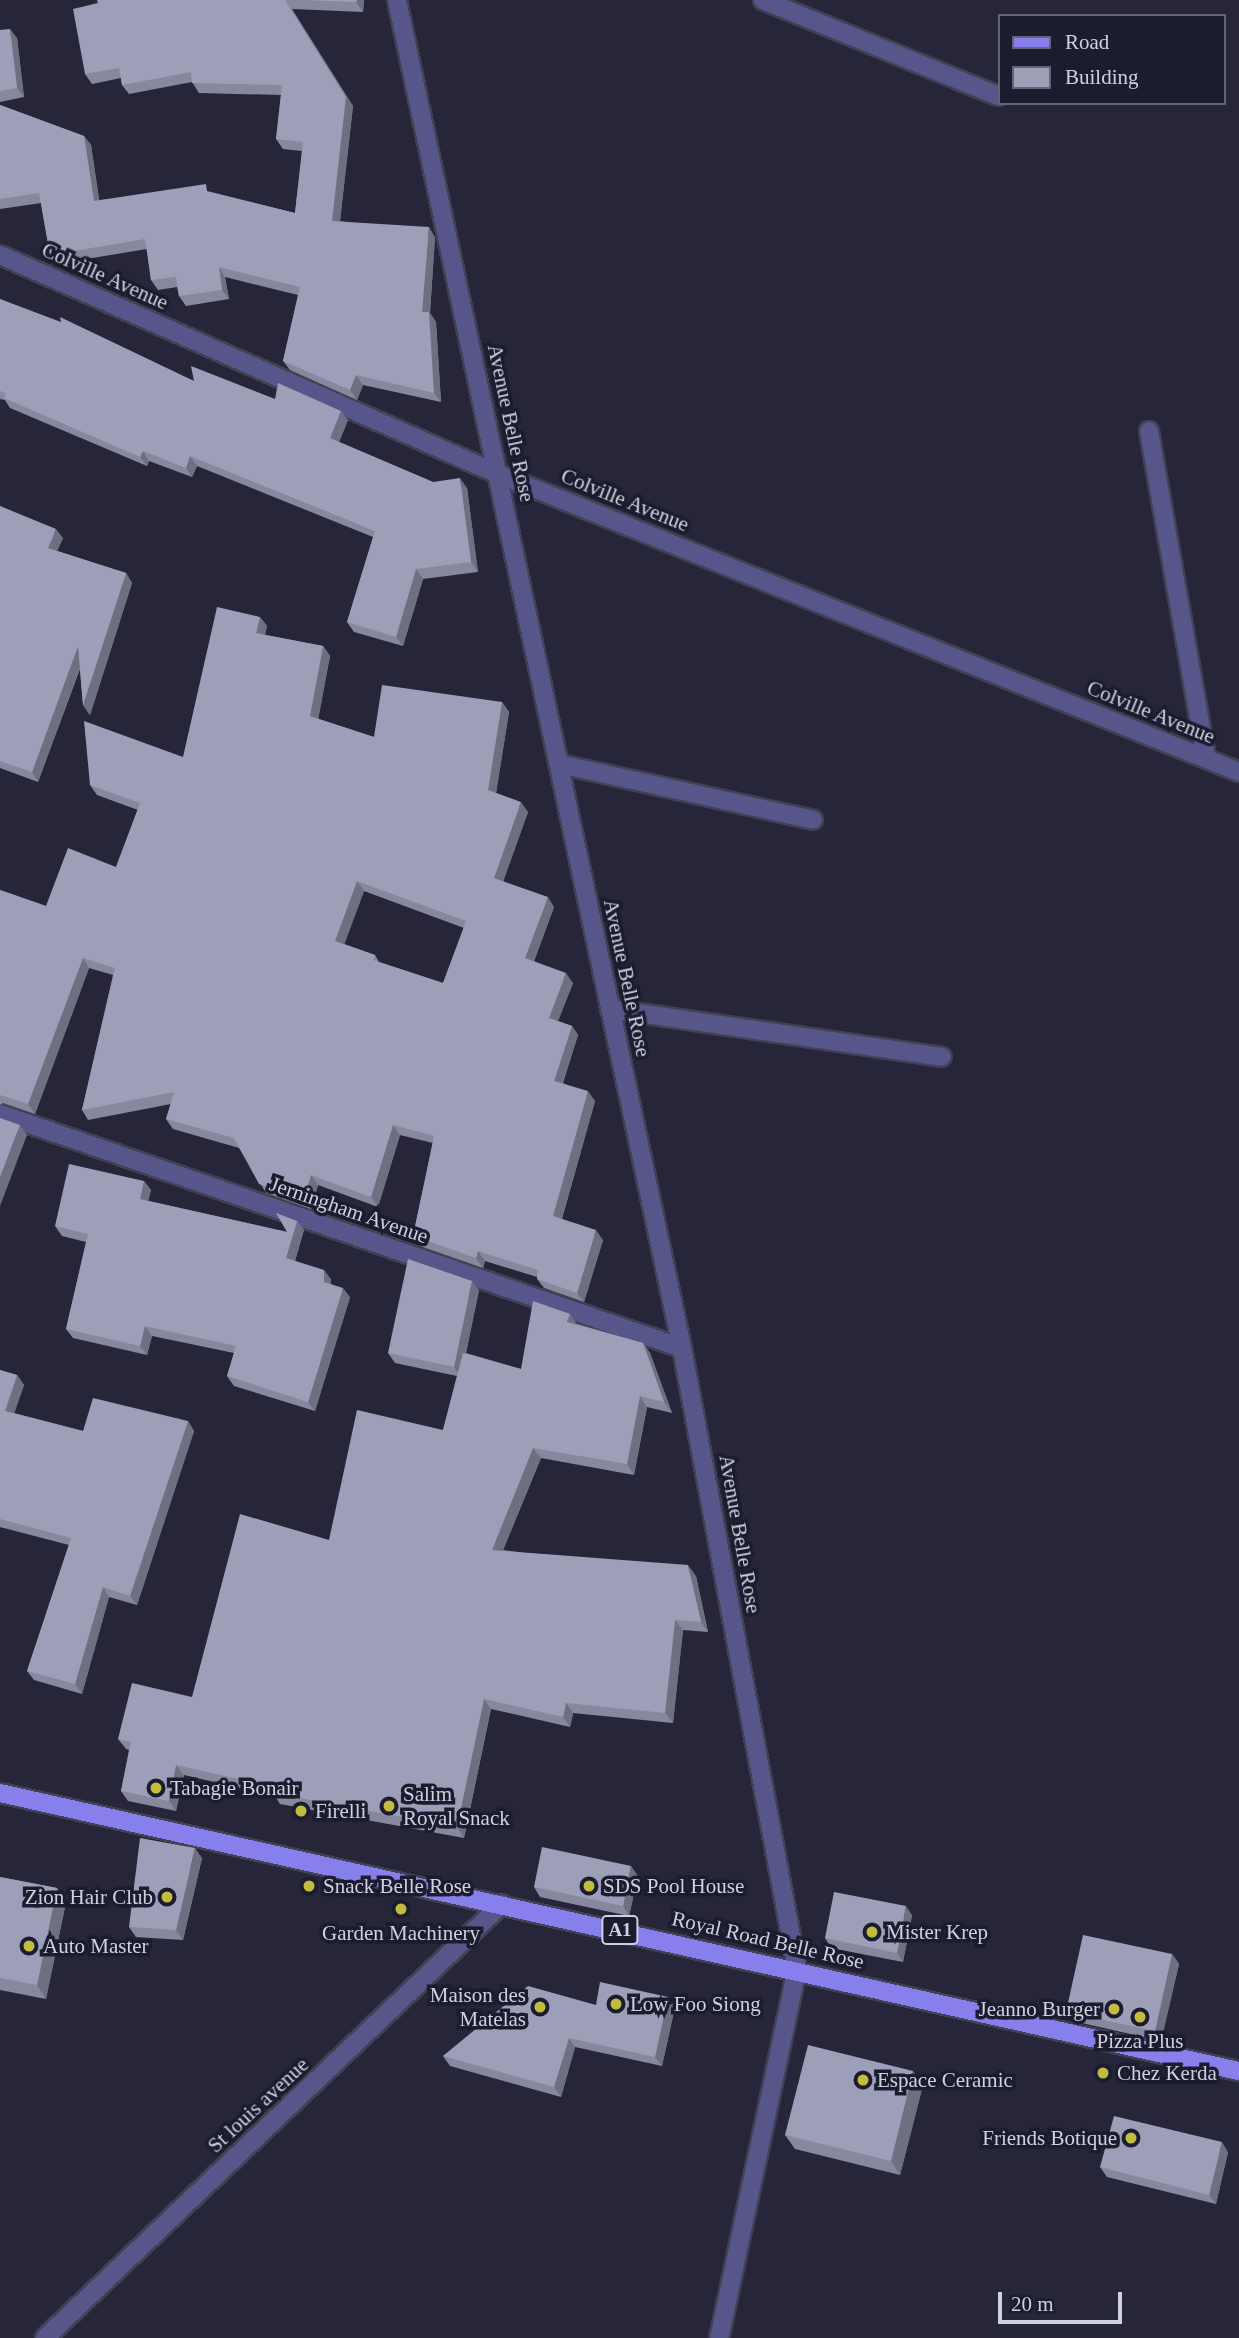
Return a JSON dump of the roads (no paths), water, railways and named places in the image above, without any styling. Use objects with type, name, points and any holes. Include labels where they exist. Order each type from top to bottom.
[{"type":"main road","name":"Royal Road Belle Rose","points":[[0,1793],[797,1969],[1239,2071]]},
{"type":"street","name":"Avenue Belle Rose","points":[[397,0],[682,1348],[797,1969]]},
{"type":"street","points":[[763,0],[998,96]]},
{"type":"street","name":"Colville Avenue","points":[[0,255],[498,474],[1239,772]]},
{"type":"street","points":[[1149,431],[1206,758]]},
{"type":"street","points":[[559,764],[813,820]]},
{"type":"street","points":[[610,1009],[942,1057]]},
{"type":"street","name":"Jerningham Avenue","points":[[0,1114],[682,1348]]},
{"type":"street","name":"St louis avenue","points":[[45,2338],[502,1904]]},
{"type":"street","points":[[719,2338],[797,1969]]},
{"type":"place","name":"Tabagie Bonair","points":[[156,1788]]},
{"type":"place","name":"Salim Royal Snack","points":[[389,1806]]},
{"type":"place","name":"Firelli","points":[[301,1811]]},
{"type":"place","name":"Snack Belle Rose","points":[[309,1886]]},
{"type":"place","name":"SDS Pool House","points":[[589,1886]]},
{"type":"place","name":"Zion Hair Club","points":[[167,1897]]},
{"type":"place","name":"Garden Machinery","points":[[401,1909]]},
{"type":"place","name":"Mister Krep","points":[[872,1932]]},
{"type":"place","name":"Auto Master","points":[[29,1946]]},
{"type":"place","name":"Low Foo Siong","points":[[616,2004]]},
{"type":"place","name":"Maison des Matelas","points":[[540,2007]]},
{"type":"place","name":"Jeanno Burger","points":[[1114,2009]]},
{"type":"place","name":"Pizza Plus","points":[[1140,2017]]},
{"type":"place","name":"Chez Kerda","points":[[1103,2073]]},
{"type":"place","name":"Espace Ceramic","points":[[863,2080]]},
{"type":"place","name":"Friends Botique","points":[[1131,2138]]}]
